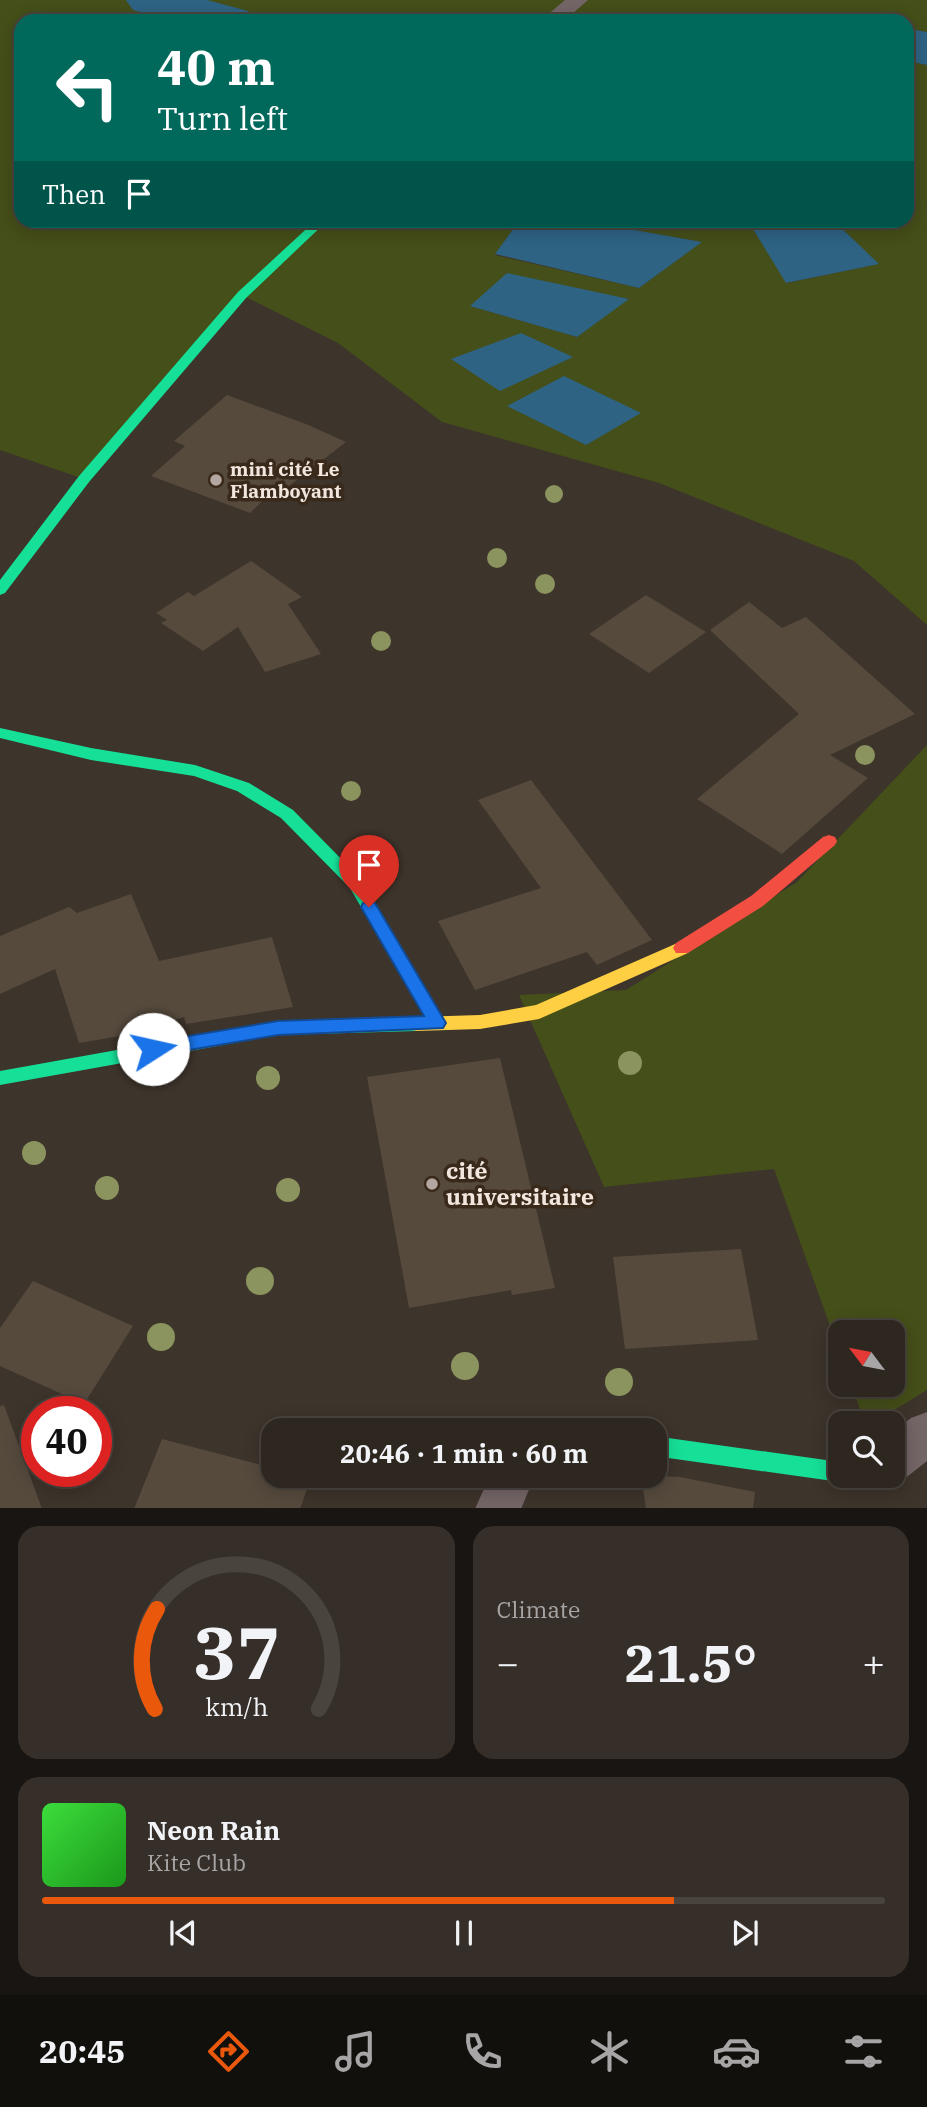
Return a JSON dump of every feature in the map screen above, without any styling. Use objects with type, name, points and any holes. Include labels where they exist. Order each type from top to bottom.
[{"type":"street","points":[[560,14],[578,0]]},
{"type":"street","points":[[0,590],[84,479],[242,295],[314,228]]},
{"type":"street","points":[[0,733],[91,754],[195,771],[243,787],[287,814],[356,884],[437,1023]]},
{"type":"street","points":[[0,1078],[278,1028],[480,1022],[539,1012],[692,943],[757,901],[829,841]]},
{"type":"street","points":[[905,1451],[927,1433]]},
{"type":"street","points":[[667,1448],[828,1470]]},
{"type":"street","points":[[498,1508],[507,1488]]},
{"type":"green space","points":[[0,0],[927,0],[927,32],[914,30],[914,14],[14,14],[14,228],[514,228],[495,255],[639,288],[701,242],[623,228],[752,228],[787,283],[878,264],[841,228],[914,228],[914,62],[927,65],[927,625],[854,561],[659,483],[442,422],[338,343],[242,295],[84,479],[0,450]],"holes":[[[628,298],[577,337],[471,306]]]},
{"type":"green space","points":[[927,745],[927,1390],[893,1411],[861,1411],[856,1397],[905,1397],[905,1320],[828,1320],[774,1169],[604,1187],[519,995],[626,990],[797,882]]},
{"type":"water","points":[[914,30],[927,32],[927,65],[914,62]]},
{"type":"water","points":[[514,228],[623,228],[702,242],[639,288],[495,254]]},
{"type":"water","points":[[752,228],[841,228],[879,264],[786,283]]},
{"type":"water","points":[[507,273],[629,299],[577,337],[470,306]]},
{"type":"water","points":[[521,333],[573,357],[500,391],[451,359]]},
{"type":"water","points":[[564,376],[641,413],[586,445],[507,406]]},
{"type":"building","points":[[227,395],[346,442],[289,486],[281,483],[250,513],[151,476],[185,446],[174,441]]},
{"type":"building","points":[[251,561],[302,597],[288,604],[321,654],[265,672],[238,627],[203,651],[161,623],[167,620],[156,613],[188,592],[194,596]]},
{"type":"building","points":[[646,595],[706,632],[649,673],[589,634]]},
{"type":"building","points":[[749,602],[782,628],[806,617],[915,714],[830,755],[868,778],[782,854],[697,799],[799,714],[710,630]]},
{"type":"building","points":[[531,780],[652,940],[597,965],[587,952],[475,990],[438,921],[541,888],[478,800]]},
{"type":"building","points":[[131,894],[159,961],[272,937],[293,1007],[186,1024],[184,1017],[126,1035],[79,1043],[55,969],[0,994],[0,936],[69,907],[77,913]]},
{"type":"building","name":"cité universitaire","points":[[500,1058],[555,1288],[512,1295],[511,1290],[409,1308],[367,1077]]},
{"type":"building","points":[[741,1249],[758,1340],[625,1349],[613,1257]]},
{"type":"building","points":[[33,1281],[133,1326],[89,1396],[66,1396],[0,1366],[0,1328]]},
{"type":"building","points":[[4,1405],[21,1452],[21,1487],[34,1487],[42,1508],[0,1508],[0,1406]]},
{"type":"building","points":[[162,1439],[261,1465],[261,1488],[307,1488],[300,1508],[134,1508]]},
{"type":"building","points":[[667,1476],[680,1477],[755,1492],[753,1508],[646,1508],[643,1488],[667,1488]]},
{"type":"waterway","points":[[150,0],[204,14]]},
{"type":"traffic: fast","points":[[0,590],[84,479],[242,295],[314,228]]},
{"type":"traffic: fast","points":[[0,733],[91,754],[195,771],[243,787],[287,814],[356,884],[437,1023]]},
{"type":"traffic: fast","points":[[0,1078],[278,1028],[416,1024]]},
{"type":"traffic: fast","points":[[667,1448],[828,1470]]},
{"type":"traffic: slow","points":[[416,1024],[480,1022],[539,1012],[682,948]]},
{"type":"traffic: jam","points":[[682,948],[757,901],[829,841]]},
{"type":"place","name":"mini cité Le Flamboyant","points":[[216,480]]},
{"type":"place","name":"cité universitaire","points":[[432,1184]]},
{"type":"route","points":[[153,1049],[278,1028],[437,1023],[369,907]]}]
